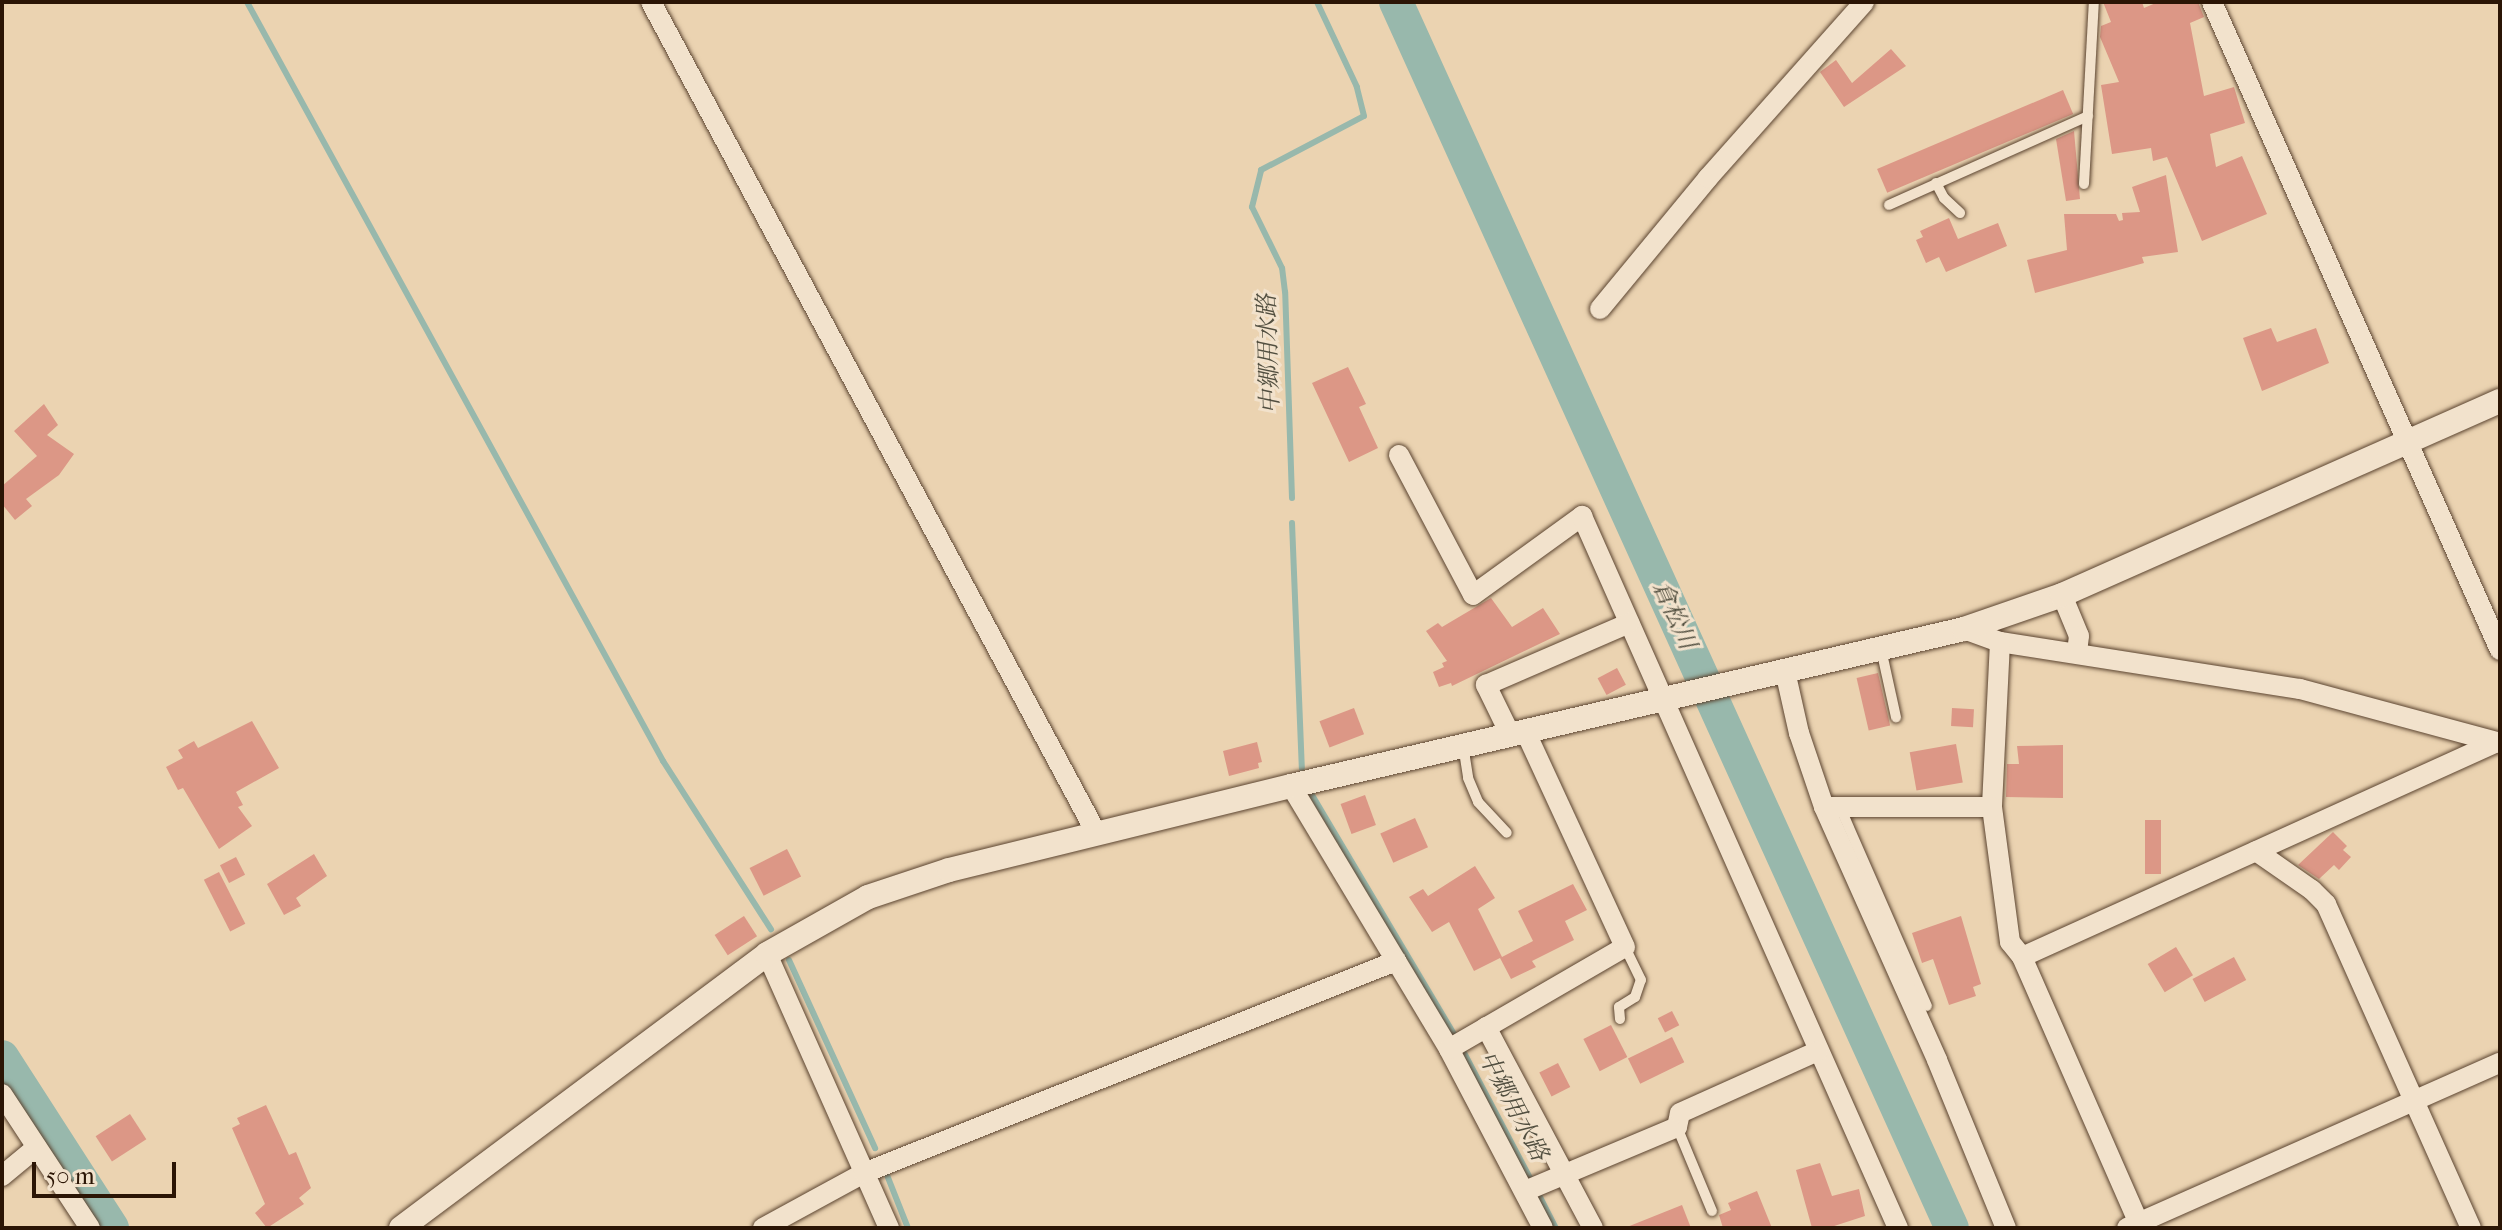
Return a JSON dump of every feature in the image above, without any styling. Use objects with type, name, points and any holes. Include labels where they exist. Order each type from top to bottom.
[{"type":"street","points":[[651,2],[1097,834]]},
{"type":"street","points":[[1600,309],[1708,178],[1864,2]]},
{"type":"street","points":[[2212,2],[2500,650]]},
{"type":"street","points":[[401,1228],[767,954],[868,897],[949,870],[1291,786],[1964,629],[2062,595],[2500,401]]},
{"type":"street","points":[[1399,455],[1473,595],[1582,516],[1818,1051],[1883,1187],[1898,1228]]},
{"type":"street","points":[[2062,595],[2079,636],[2077,653]]},
{"type":"street","points":[[1449,1049],[1625,947],[1518,732],[1486,685],[1629,623]]},
{"type":"street","points":[[1964,629],[2000,642],[2300,689],[2499,743]]},
{"type":"street","points":[[2000,642],[1992,807],[2010,942],[2022,957],[2133,1225],[2500,1063]]},
{"type":"street","points":[[1785,671],[1799,733],[2006,1228]]},
{"type":"street","points":[[2022,957],[2499,743]]},
{"type":"street","points":[[1291,786],[1449,1049],[1543,1228]]},
{"type":"street","points":[[1832,807],[1992,807]]},
{"type":"street","points":[[2256,851],[2312,890],[2326,904],[2471,1228]]},
{"type":"street","points":[[767,954],[889,1228]]},
{"type":"street","points":[[763,1228],[864,1173],[1396,961]]},
{"type":"street","points":[[1486,1027],[1593,1228]]},
{"type":"street","points":[[1525,1191],[1677,1127],[1680,1113],[1818,1051]]},
{"type":"street","points":[[2,1094],[90,1228]]},
{"type":"street","points":[[2,1176],[37,1147]]},
{"type":"lane","points":[[2084,184],[2094,2]]},
{"type":"lane","points":[[1889,205],[2088,116]]},
{"type":"lane","points":[[1936,183],[1944,198],[1960,213]]},
{"type":"lane","points":[[1881,649],[1896,717]]},
{"type":"lane","points":[[1463,745],[1468,778],[1478,802],[1507,833]]},
{"type":"lane","points":[[1832,807],[1927,1006]]},
{"type":"lane","points":[[1620,1019],[1619,1007],[1635,997],[1641,980],[1625,947]]},
{"type":"lane","points":[[1677,1127],[1712,1211]]},
{"type":"building","points":[[2103,2],[2142,2],[2144,8],[2158,2],[2198,2],[2204,17],[2190,23],[2204,96],[2234,87],[2245,123],[2210,134],[2216,167],[2242,156],[2267,214],[2202,241],[2167,157],[2153,161],[2151,148],[2112,154],[2101,85],[2119,82],[2100,37],[2101,26],[2111,22]]},
{"type":"building","points":[[1891,49],[1906,66],[1844,107],[1820,72],[1836,60],[1852,83]]},
{"type":"building","points":[[2063,90],[2073,114],[1887,193],[1877,169]]},
{"type":"building","points":[[2074,131],[2080,199],[2066,201],[2056,139]]},
{"type":"building","points":[[2166,175],[2178,252],[2142,257],[2144,263],[2035,293],[2027,260],[2067,250],[2064,214],[2116,214],[2119,221],[2123,220],[2122,213],[2140,212],[2132,187]]},
{"type":"building","points":[[1949,218],[1958,239],[1998,223],[2007,246],[1946,272],[1939,257],[1926,263],[1916,240],[1923,237],[1920,231]]},
{"type":"building","points":[[2271,328],[2277,342],[2316,328],[2329,363],[2262,391],[2243,338]]},
{"type":"building","points":[[1348,367],[1366,404],[1359,407],[1378,448],[1349,462],[1312,383]]},
{"type":"building","points":[[44,404],[58,425],[47,435],[74,454],[59,475],[26,499],[32,506],[15,520],[2,504],[2,486],[37,456],[14,431]]},
{"type":"building","points":[[1491,598],[1512,627],[1543,608],[1560,634],[1452,686],[1451,683],[1439,687],[1433,672],[1444,667],[1442,663],[1447,661],[1426,631],[1438,623],[1442,627]]},
{"type":"building","points":[[1617,668],[1626,685],[1606,695],[1598,678]]},
{"type":"building","points":[[1878,673],[1890,726],[1869,731],[1857,678]]},
{"type":"building","points":[[1354,708],[1364,734],[1329,747],[1319,721]]},
{"type":"building","points":[[1952,708],[1974,709],[1973,727],[1951,726]]},
{"type":"building","points":[[252,721],[279,768],[236,792],[243,805],[238,807],[252,826],[219,849],[183,788],[178,790],[166,767],[183,758],[178,750],[194,741],[198,748]]},
{"type":"building","points":[[1257,742],[1262,762],[1258,763],[1259,768],[1229,776],[1223,751]]},
{"type":"building","points":[[1956,744],[1963,782],[1916,791],[1910,752]]},
{"type":"building","points":[[2063,745],[2063,798],[2006,797],[2007,764],[2019,764],[2017,746]]},
{"type":"building","points":[[1365,795],[1376,825],[1352,834],[1341,804]]},
{"type":"building","points":[[1415,818],[1428,847],[1393,863],[1380,833]]},
{"type":"building","points":[[2145,820],[2161,820],[2161,874],[2145,874]]},
{"type":"building","points":[[2333,832],[2347,846],[2343,850],[2351,857],[2339,870],[2334,865],[2319,879],[2298,865]]},
{"type":"building","points":[[787,849],[801,877],[764,896],[750,868]]},
{"type":"building","points":[[314,854],[327,876],[296,898],[301,906],[284,915],[267,884]]},
{"type":"building","points":[[236,857],[245,875],[229,883],[220,865]]},
{"type":"building","points":[[1475,866],[1495,898],[1478,909],[1502,957],[1533,941],[1518,911],[1573,884],[1587,910],[1565,921],[1574,940],[1532,961],[1536,967],[1511,979],[1500,958],[1474,971],[1449,922],[1432,932],[1409,897],[1423,889],[1428,896]]},
{"type":"building","points":[[219,872],[245,924],[230,931],[204,880]]},
{"type":"building","points":[[744,916],[757,936],[728,955],[715,935]]},
{"type":"building","points":[[1961,916],[1981,984],[1973,987],[1976,996],[1949,1005],[1933,959],[1922,963],[1912,933]]},
{"type":"building","points":[[2176,947],[2193,975],[2165,992],[2148,964]]},
{"type":"building","points":[[2234,957],[2246,980],[2205,1002],[2193,979]]},
{"type":"building","points":[[1672,1011],[1679,1025],[1665,1033],[1658,1018]]},
{"type":"building","points":[[1611,1025],[1627,1057],[1600,1071],[1583,1039]]},
{"type":"building","points":[[1672,1037],[1684,1062],[1640,1084],[1628,1058]]},
{"type":"building","points":[[1558,1063],[1570,1087],[1552,1097],[1539,1073]]},
{"type":"building","points":[[266,1105],[289,1155],[296,1152],[311,1188],[299,1198],[304,1204],[267,1228],[255,1213],[265,1204],[232,1128],[240,1124],[237,1118]]},
{"type":"building","points":[[130,1114],[146,1139],[112,1161],[96,1136]]},
{"type":"building","points":[[1820,1163],[1832,1196],[1859,1189],[1865,1216],[1828,1228],[1812,1228],[1796,1170]]},
{"type":"building","points":[[1757,1191],[1772,1228],[1723,1228],[1719,1215],[1731,1210],[1728,1203]]},
{"type":"building","points":[[1682,1205],[1691,1228],[1627,1228],[1627,1227]]},
{"type":"waterway","points":[[247,2],[663,761],[771,929]]},
{"type":"waterway","name":"中郷用水路","points":[[1292,498],[1282,268],[1252,207],[1261,170],[1364,116],[1357,87],[1317,2]]},
{"type":"waterway","name":"倉松川","points":[[1396,2],[1952,1228]]},
{"type":"waterway","name":"中郷用水路","points":[[1292,523],[1302,768]]},
{"type":"waterway","name":"中郷用水路","points":[[1312,795],[1456,1038]]},
{"type":"waterway","points":[[789,960],[875,1148]]},
{"type":"waterway","name":"中郷用水路","points":[[1462,1049],[1531,1180]]},
{"type":"waterway","points":[[2,1057],[112,1228]]},
{"type":"waterway","points":[[885,1170],[908,1228]]},
{"type":"waterway","name":"中郷用水路","points":[[1538,1193],[1556,1228]]}]
